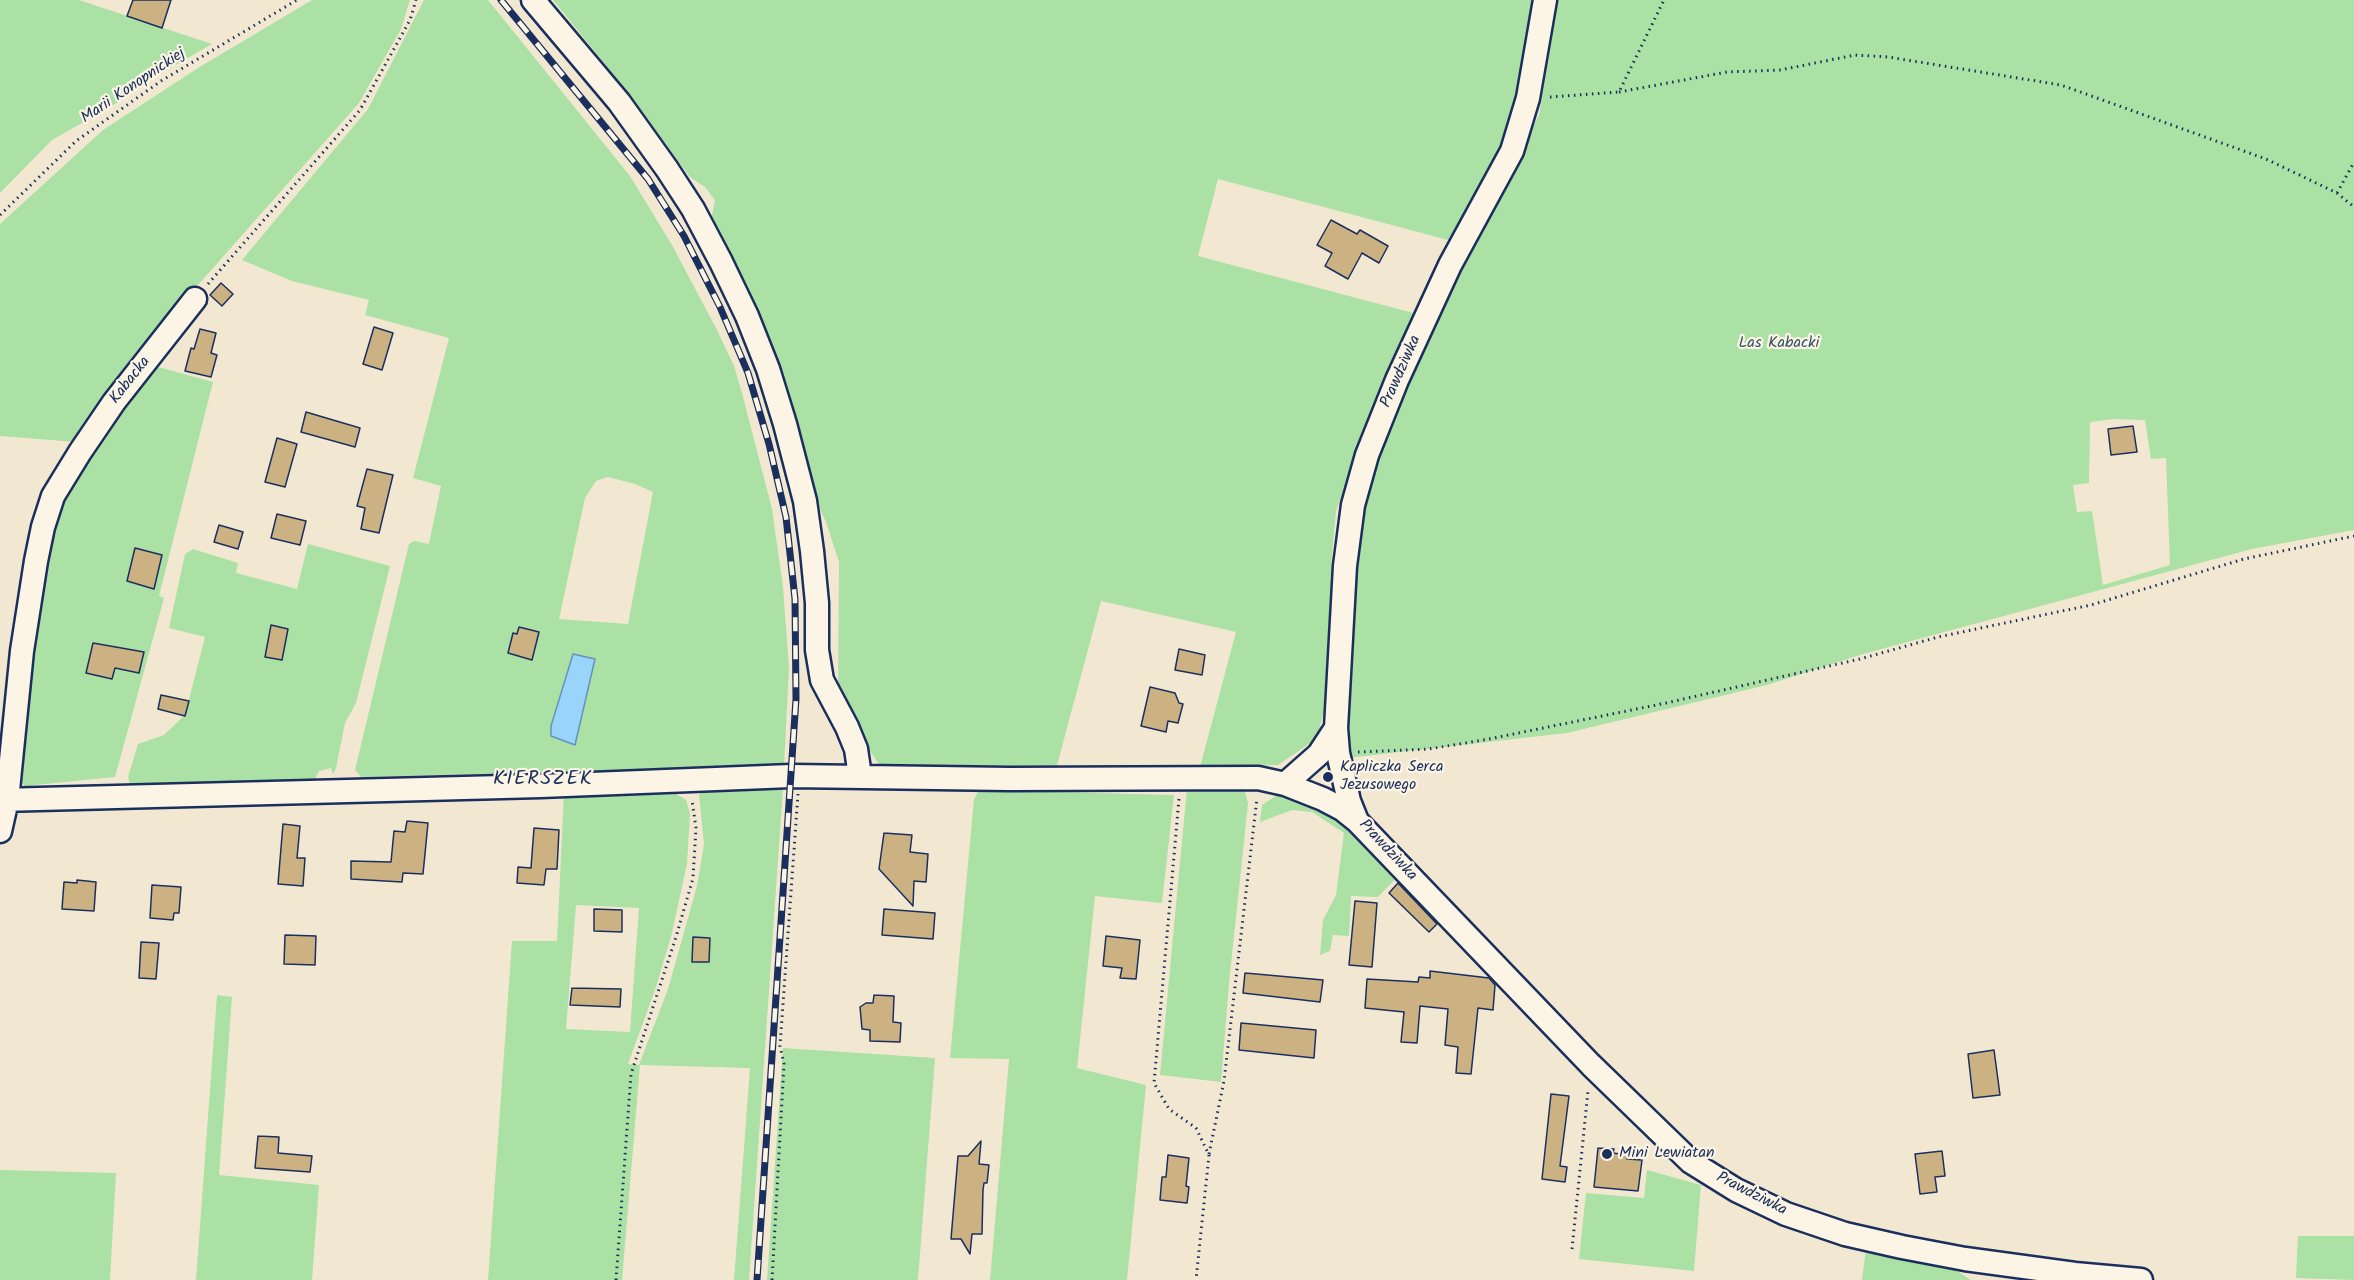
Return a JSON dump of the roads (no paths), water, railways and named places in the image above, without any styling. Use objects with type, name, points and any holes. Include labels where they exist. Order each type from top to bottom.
[{"type":"street","points":[[533,0],[619,102],[667,169],[693,209],[747,316],[768,369],[785,424],[804,501],[812,551],[822,680],[856,749],[860,776]]},
{"type":"street","name":"Prawdziwka","points":[[1545,0],[1528,98],[1512,151],[1450,265],[1397,380],[1367,455],[1353,505],[1348,534],[1336,728],[1338,753],[1349,801],[1357,820],[1591,1065],[1691,1162],[1736,1190],[1786,1214],[1845,1234],[1902,1247],[2074,1274],[2141,1280]]},
{"type":"street","name":"Kabacka","points":[[0,831],[30,595],[43,527],[53,496],[114,402],[195,299]]},
{"type":"street","points":[[1285,784],[1319,754],[1336,728]]},
{"type":"street","points":[[4,800],[797,777],[1258,778],[1285,784],[1323,799],[1357,820]]},
{"type":"water","points":[[573,654],[595,659],[575,745],[551,736],[551,726]]},
{"type":"railway","points":[[501,0],[648,179],[684,236],[720,307],[748,373],[769,444],[786,517],[795,599],[796,699],[757,1280]]},
{"type":"place","name":"Kapliczka Serca Jezusowego","points":[[1328,777]]},
{"type":"place","name":"Mini Lewiatan","points":[[1607,1154]]},
{"type":"district","name":"KIERSZEK","points":[[543,781]]},
{"type":"park label","name":"Las Kabacki","points":[[1779,344]]}]
